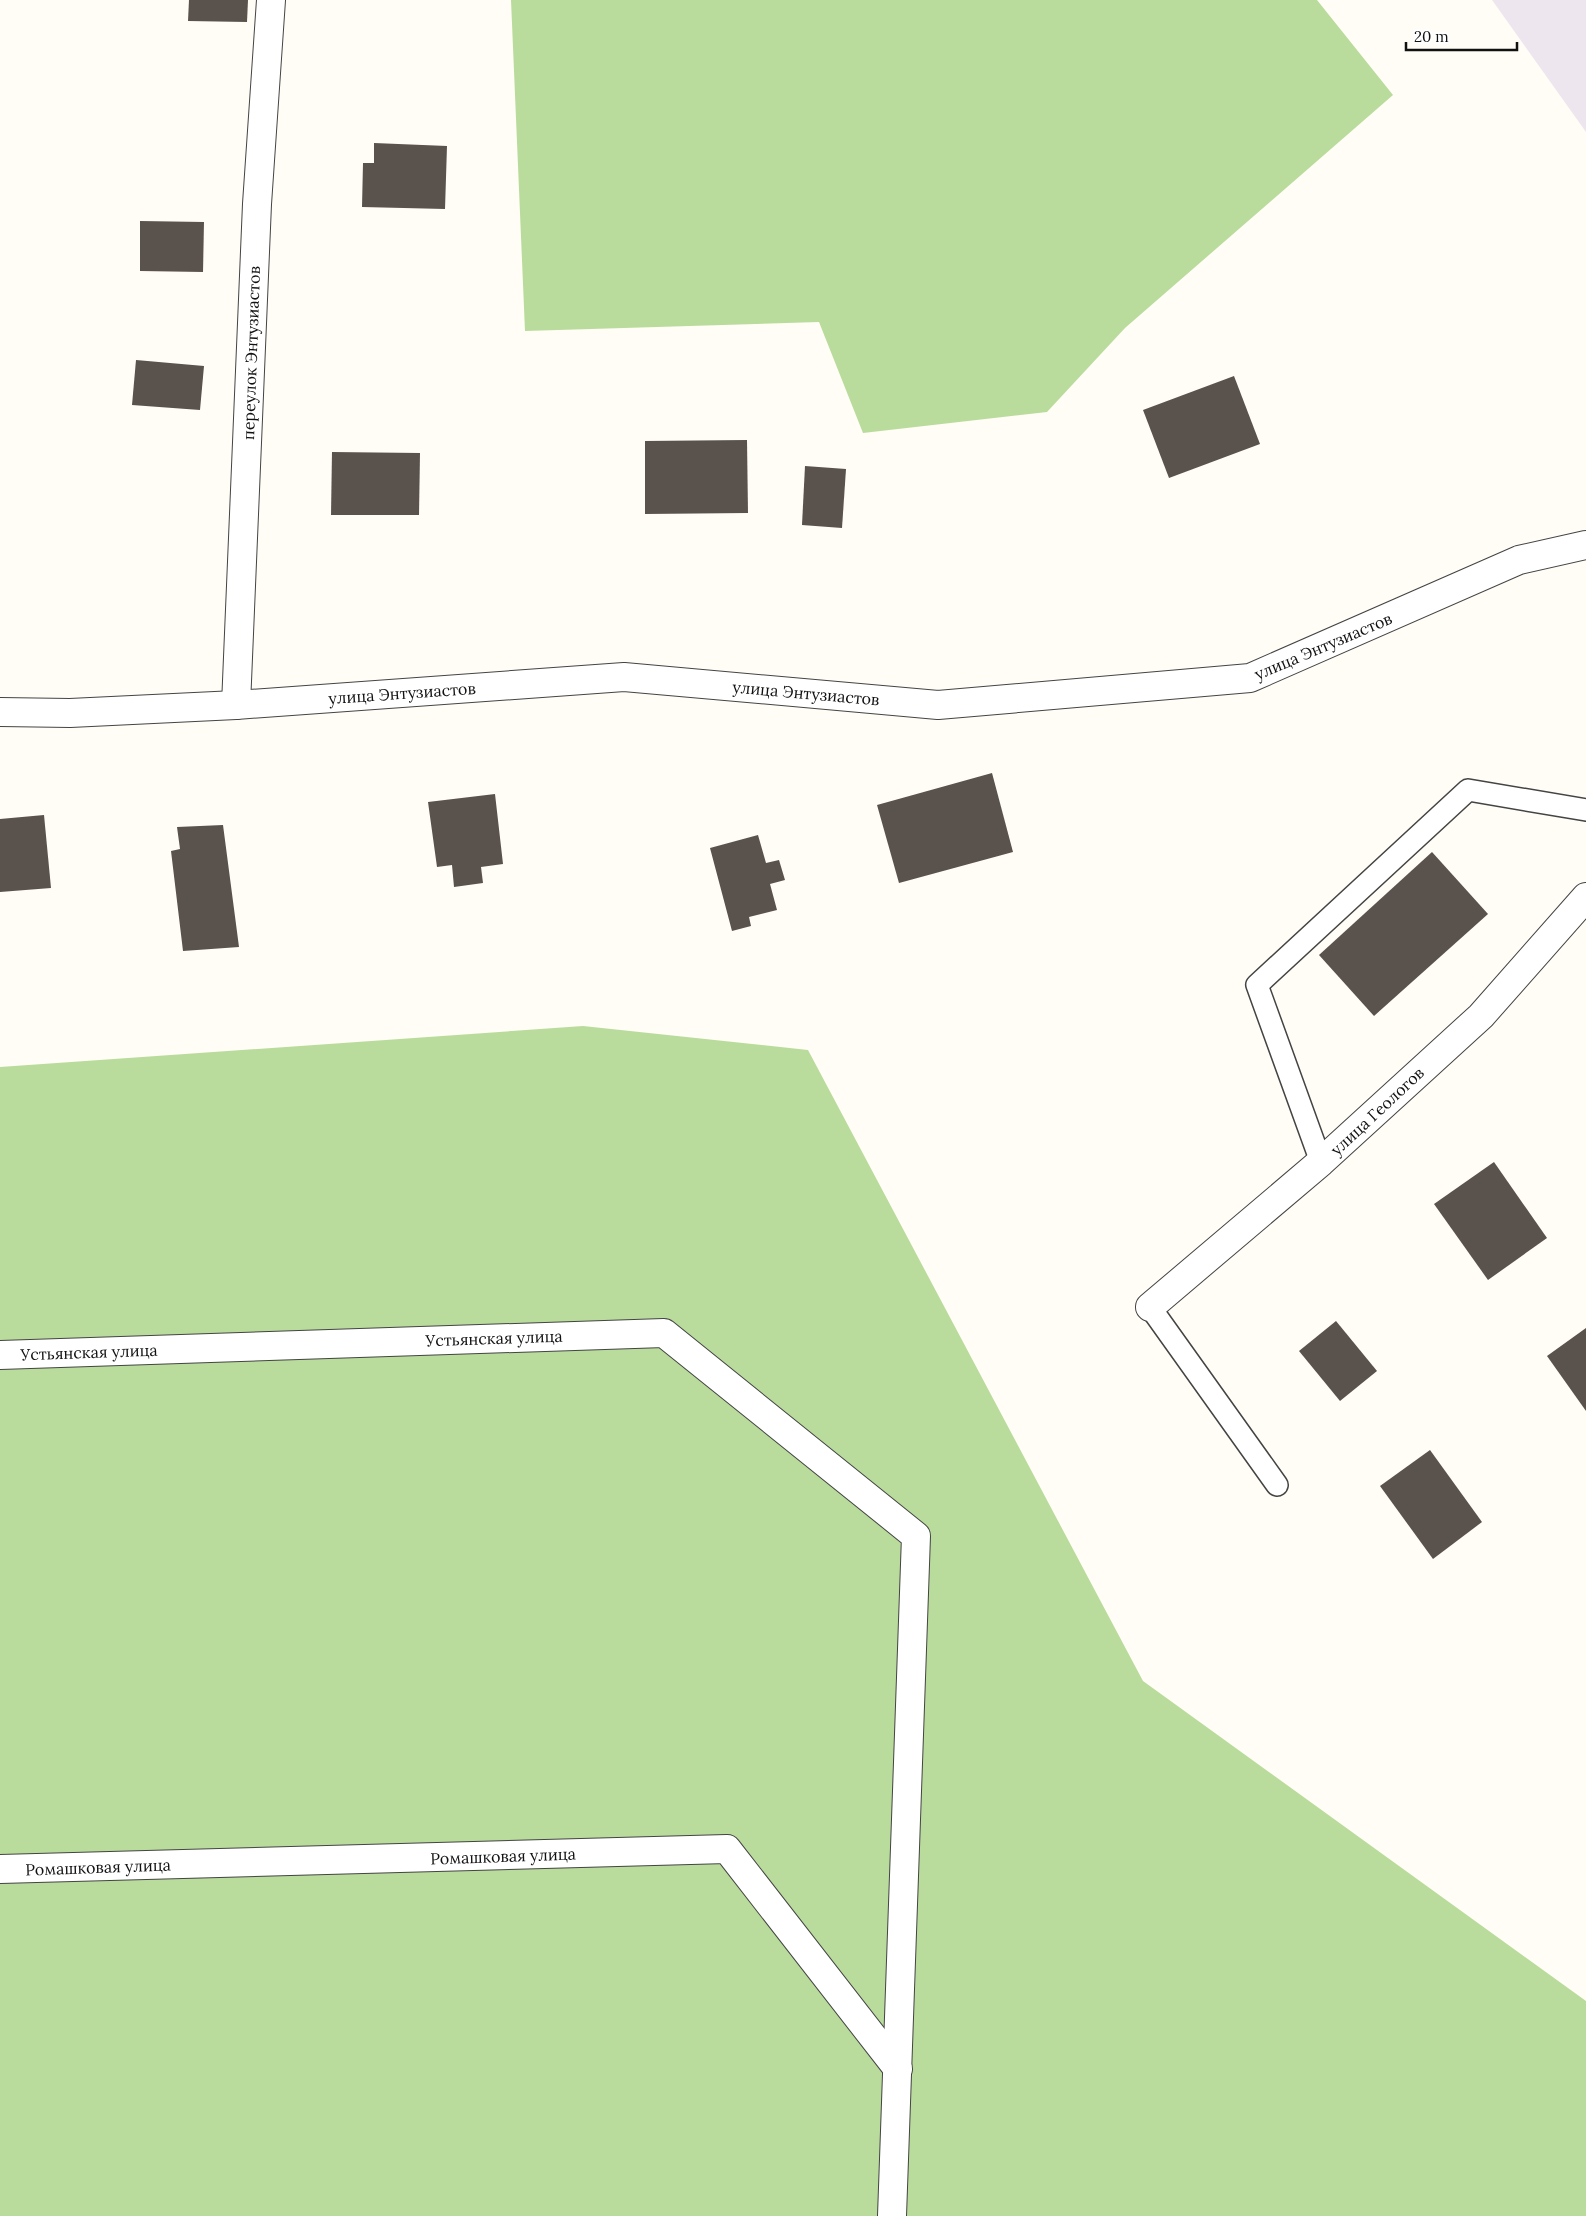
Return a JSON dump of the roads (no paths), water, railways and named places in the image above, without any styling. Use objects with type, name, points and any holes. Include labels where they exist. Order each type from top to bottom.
[{"type":"street","name":"переулок Энтузиастов","points":[[236,706],[257,204],[271,0]]},
{"type":"street","name":"улица Энтузиастов","points":[[0,712],[70,713],[236,706],[624,677],[938,705],[1250,678],[1519,560],[1586,545]]},
{"type":"street","name":"улица Геологов","points":[[1150,1307],[1321,1162],[1481,1016],[1586,897]]},
{"type":"street","name":"Устьянская улица","points":[[0,1355],[664,1333],[916,1536],[898,2069]]},
{"type":"street","name":"Ромашковая улица","points":[[0,1870],[727,1849],[898,2069]]},
{"type":"street","points":[[892,2216],[898,2069]]},
{"type":"lane","points":[[1321,1162],[1257,985],[1468,790],[1586,810]]},
{"type":"lane","points":[[1150,1307],[1277,1485]]}]
